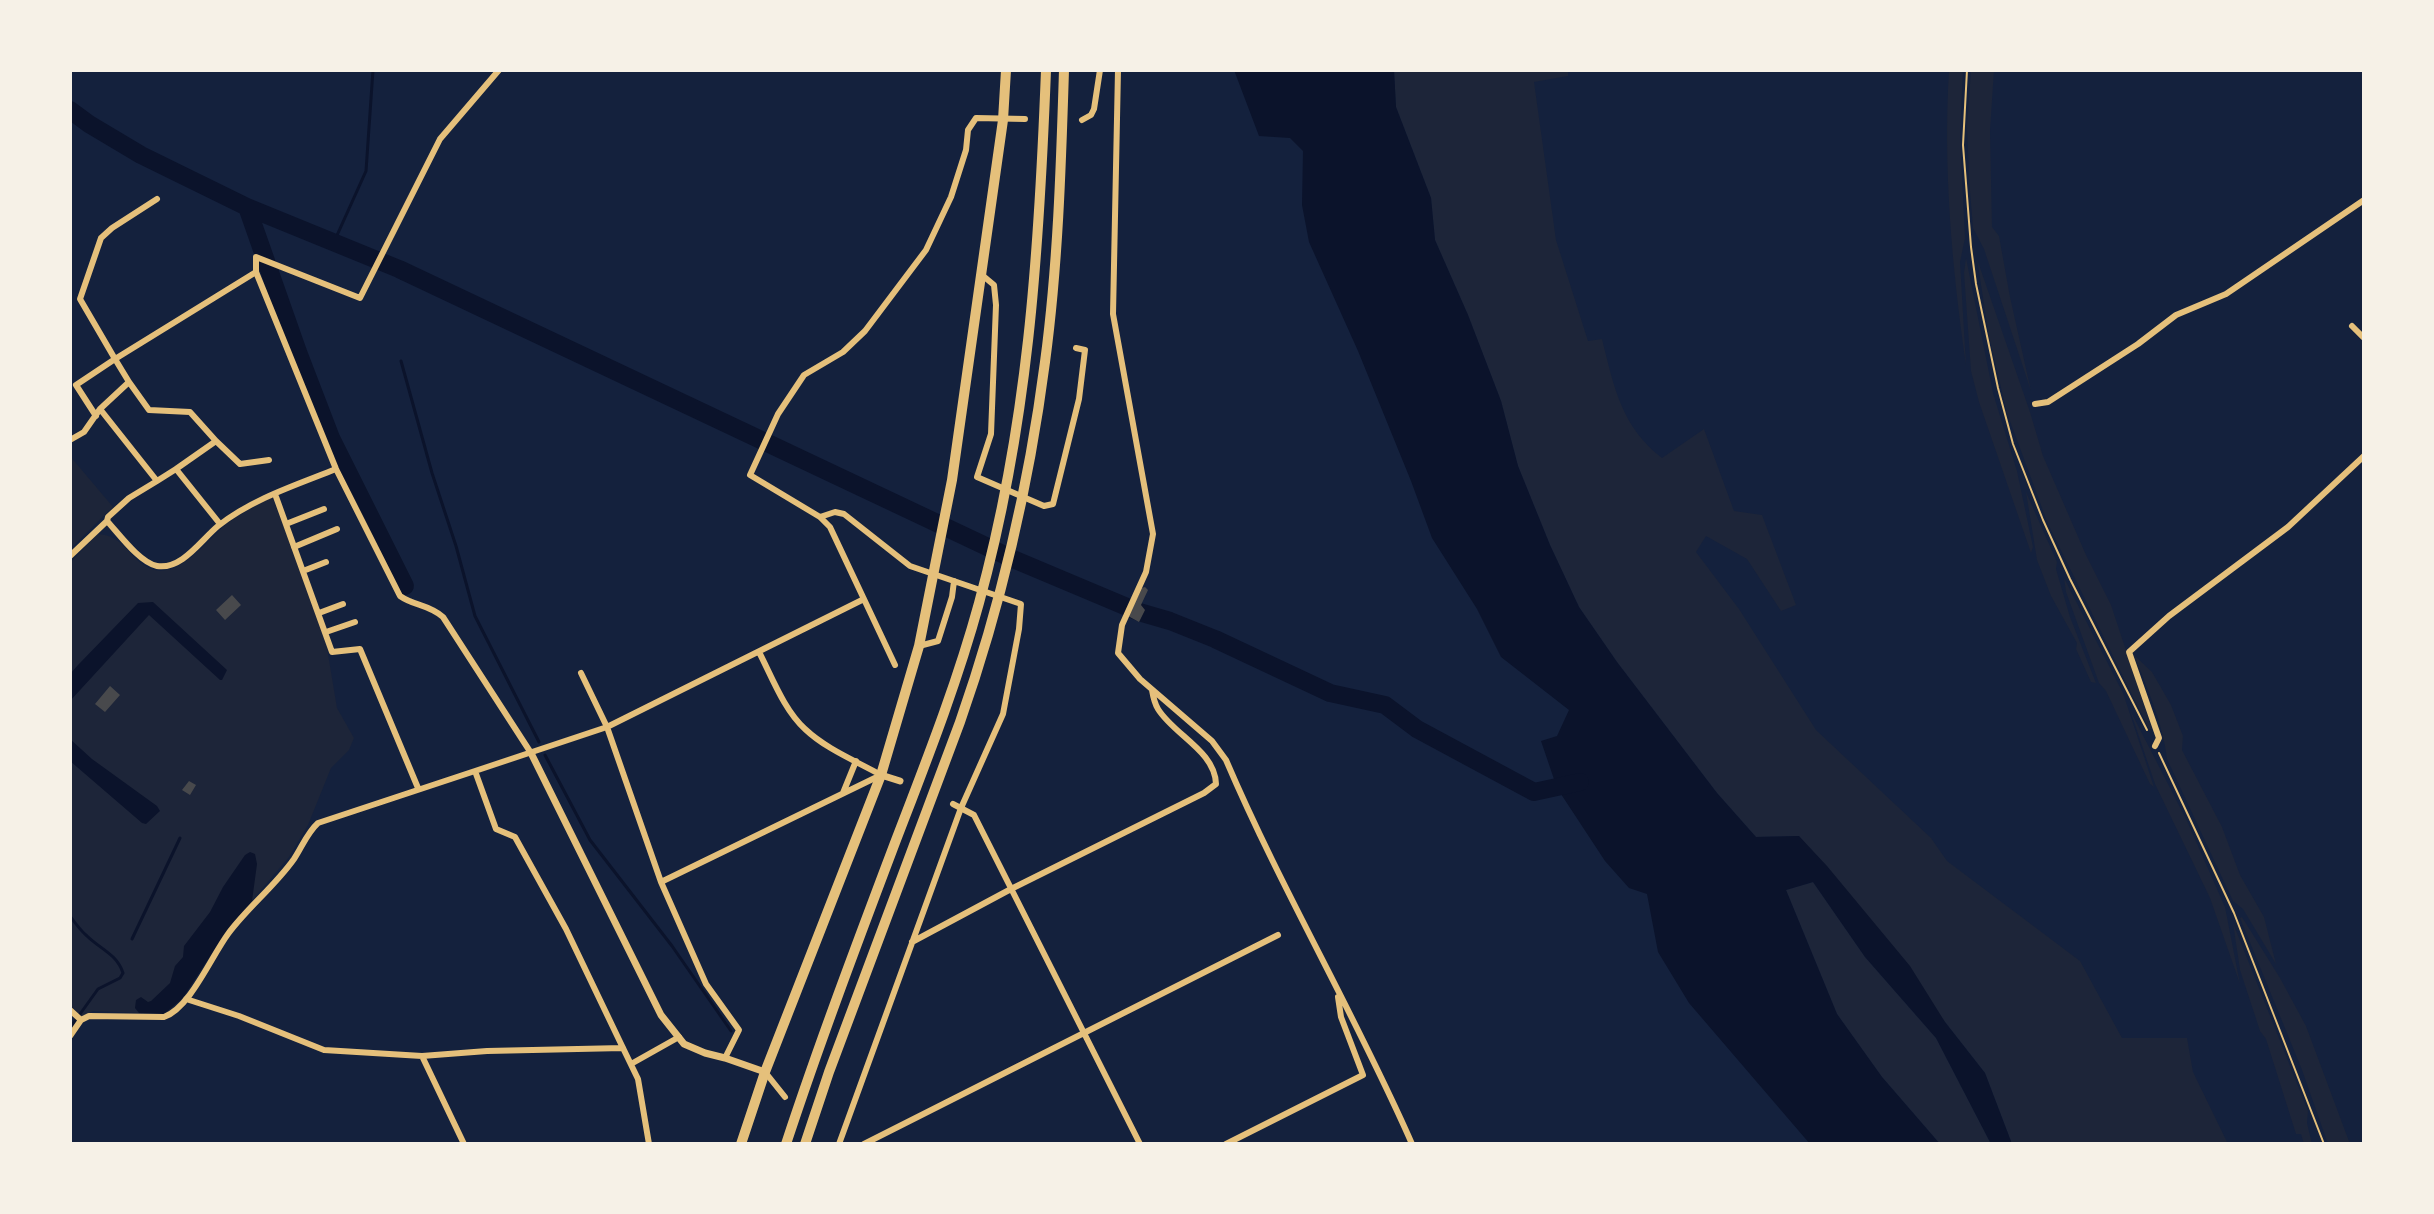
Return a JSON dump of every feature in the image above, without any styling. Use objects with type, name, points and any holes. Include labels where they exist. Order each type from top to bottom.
[{"type":"highway","points":[[741,1144],[765,1072],[881,775],[919,646],[952,480],[1003,120],[1006,70]]},
{"type":"highway","points":[[786,1144],[844,976],[942,717],[979,602],[1009,477],[1027,365],[1046,70]]},
{"type":"highway","points":[[1057,232],[1064,70]]},
{"type":"highway","points":[[805,1144],[960,722],[996,609],[1025,487],[1045,361],[1071,70]]},
{"type":"street","points":[[499,70],[440,139],[360,298],[256,257],[256,272],[336,469],[400,596],[432,608],[443,617],[531,753],[661,1015],[684,1044],[765,1072],[785,1097]]},
{"type":"street","points":[[1082,120],[1094,109],[1100,70]]},
{"type":"street","points":[[1118,70],[1113,314],[1153,534],[1146,572],[1122,625],[1118,653],[1151,689],[1212,741],[1226,760],[1412,1144]]},
{"type":"street","points":[[895,665],[830,527],[820,517],[750,475],[778,414],[804,375],[843,352],[865,331],[926,250],[951,197],[966,150],[968,130],[976,118],[1025,119]]},
{"type":"street","points":[[157,199],[101,238],[80,299],[149,410],[190,412],[240,464],[269,460]]},
{"type":"street","points":[[2035,404],[2048,402],[2138,344],[2176,315],[2226,294],[2364,200]]},
{"type":"street","points":[[157,481],[76,385],[256,272]]},
{"type":"street","points":[[982,275],[994,285],[996,305],[991,434],[977,477],[1044,506],[1053,504],[1079,399],[1085,350],[1076,348]]},
{"type":"street","points":[[2352,326],[2364,338]]},
{"type":"street","points":[[993,336],[1004,336]]},
{"type":"street","points":[[70,440],[84,432],[129,382]]},
{"type":"street","points":[[70,556],[129,498],[216,441]]},
{"type":"street","points":[[2155,746],[2159,738],[2129,652],[2169,616],[2288,527],[2364,456]]},
{"type":"street","points":[[176,469],[220,524]]},
{"type":"street","points":[[107,521],[146,561],[166,566],[180,561],[220,524],[275,494],[336,469]]},
{"type":"street","points":[[275,494],[332,652],[360,649],[418,788]]},
{"type":"street","points":[[286,524],[324,509]]},
{"type":"street","points":[[820,517],[835,512],[844,514],[910,566],[1021,604],[1003,714],[961,808],[839,1144]]},
{"type":"street","points":[[294,547],[337,529]]},
{"type":"street","points":[[303,571],[326,562]]},
{"type":"street","points":[[919,646],[938,641],[954,581]]},
{"type":"street","points":[[70,1036],[81,1020],[98,1015],[170,1015],[186,999],[229,932],[294,859],[318,823],[607,727],[864,599]]},
{"type":"street","points":[[319,613],[343,604]]},
{"type":"street","points":[[326,632],[355,622]]},
{"type":"street","points":[[759,652],[788,707],[804,729],[881,775],[900,781]]},
{"type":"street","points":[[581,673],[607,727],[661,882],[706,984],[739,1030],[725,1058]]},
{"type":"street","points":[[912,942],[1204,793],[1216,784],[1216,774],[1208,761],[1158,708],[1151,689]]},
{"type":"street","points":[[843,793],[856,761]]},
{"type":"street","points":[[475,771],[496,829],[515,837],[566,929],[638,1079],[649,1144]]},
{"type":"street","points":[[661,882],[881,775]]},
{"type":"street","points":[[953,804],[974,815],[1140,1144]]},
{"type":"street","points":[[864,1144],[1278,935]]},
{"type":"street","points":[[1226,1144],[1363,1075],[1341,1017],[1337,990]]},
{"type":"street","points":[[186,999],[239,1016],[324,1050],[422,1056],[487,1051],[623,1048]]},
{"type":"street","points":[[70,1010],[81,1020]]},
{"type":"street","points":[[631,1064],[679,1037]]},
{"type":"street","points":[[422,1056],[464,1144]]},
{"type":"path","points":[[1967,70],[1963,145],[1976,284],[2013,444],[2070,579],[2155,746],[2234,913],[2324,1144]]},
{"type":"shaded area","points":[[1234,70],[1394,70],[1396,107],[1431,198],[1435,240],[1501,401],[1518,466],[1579,607],[1717,793],[1756,837],[1799,836],[1910,966],[1945,1022],[1985,1073],[2012,1144],[1991,1144],[1936,1038],[1865,957],[1813,882],[1786,890],[1837,1014],[1882,1077],[1940,1144],[1810,1144],[1689,1003],[1658,952],[1647,894],[1629,888],[1605,861],[1557,788],[1541,741],[1557,736],[1569,710],[1501,657],[1477,609],[1432,538],[1358,351],[1309,242],[1302,205],[1303,151],[1290,138],[1259,136]]},
{"type":"shaded area","points":[[1394,70],[1568,70],[1568,76],[1534,82],[1556,240],[1588,341],[1602,339],[1615,389],[1628,419],[1648,446],[1662,458],[1704,429],[1734,511],[1762,515],[1796,605],[1781,611],[1747,559],[1706,536],[1696,552],[1739,609],[1816,730],[1931,838],[1947,861],[2080,961],[2122,1038],[2187,1038],[2193,1072],[2228,1144],[2012,1144],[1985,1073],[1799,836],[1756,837],[1717,793],[1579,607],[1550,545],[1518,466],[1501,401],[1435,240],[1431,198],[1396,107]]},
{"type":"shaded area","points":[[1949,70],[1963,70],[1960,136],[1965,238],[1960,262],[1966,365],[1950,218],[1947,144]]},
{"type":"shaded area","points":[[1971,70],[1994,70],[1990,131],[1992,227],[1999,236],[2031,391],[1984,249],[1973,228],[1967,126]]},
{"type":"shaded area","points":[[1966,258],[1993,393],[2017,471],[2033,547],[2031,553],[1971,371],[1964,273]]},
{"type":"shaded area","points":[[1977,259],[2043,456],[2111,605],[2152,729],[2149,729],[2048,524],[2007,413],[1989,336]]},
{"type":"shaded area","points":[[70,456],[113,507],[70,549]]},
{"type":"shaded area","points":[[2026,492],[2057,562],[2056,569],[2070,617],[2096,683],[2091,682],[2076,649],[2077,643],[2051,596],[2037,560]]},
{"type":"shaded area","points":[[272,497],[316,607],[327,648],[337,708],[354,738],[349,750],[331,768],[308,825],[289,857],[227,930],[183,998],[164,1014],[93,1011],[81,1017],[70,1007],[70,563],[97,534],[113,538],[147,567],[158,571],[170,569],[191,557],[229,522]]},
{"type":"shaded area","points":[[2064,578],[2123,693],[2154,787],[2106,691],[2099,683],[2066,592]]},
{"type":"shaded area","points":[[153,602],[227,670],[222,680],[149,615],[70,701],[70,674],[138,603]]},
{"type":"shaded area","points":[[2134,655],[2152,672],[2171,705],[2183,736],[2182,750],[2222,827],[2240,875],[2264,917],[2276,964],[2243,909],[2233,901],[2167,759],[2158,719]]},
{"type":"shaded area","points":[[2130,710],[2187,821],[2225,907],[2240,984],[2210,898],[2155,784]]},
{"type":"shaded area","points":[[70,739],[160,811],[146,824],[142,823],[70,761]]},
{"type":"shaded area","points":[[250,852],[255,854],[257,864],[252,901],[227,930],[183,998],[164,1014],[139,1013],[135,1008],[136,1000],[141,997],[151,1001],[170,983],[175,966],[183,957],[184,946]]},
{"type":"shaded area","points":[[1813,882],[1865,957],[1936,1038],[1991,1144],[1940,1144],[1882,1077],[1837,1014],[1786,890]]},
{"type":"shaded area","points":[[2242,917],[2306,1026],[2350,1144],[2328,1144]]},
{"type":"shaded area","points":[[2233,923],[2308,1111],[2307,1123],[2312,1144],[2304,1144],[2301,1134],[2296,1134],[2240,970]]},
{"type":"building","points":[[1145,587],[1148,590],[1141,605],[1145,610],[1139,622],[1128,616]]},
{"type":"building","points":[[232,595],[241,605],[225,620],[216,610]]},
{"type":"building","points":[[110,686],[120,695],[105,712],[95,704]]},
{"type":"building","points":[[189,781],[196,785],[190,795],[182,790]]},
{"type":"waterway","points":[[334,242],[366,171],[373,70]]},
{"type":"waterway","points":[[70,110],[141,155],[247,207],[399,269],[1013,559],[1139,612],[1215,639],[1330,693],[1385,705],[1417,729],[1534,792],[1580,782]]},
{"type":"waterway","points":[[247,207],[331,438],[405,586]]},
{"type":"waterway","points":[[399,269],[401,278]]},
{"type":"waterway","points":[[401,361],[475,616],[539,742]]},
{"type":"waterway","points":[[545,755],[590,840],[672,946],[731,1031]]},
{"type":"waterway","points":[[132,939],[180,838]]},
{"type":"waterway","points":[[70,916],[84,934],[112,956],[123,973],[120,978],[98,989],[70,1028]]}]
